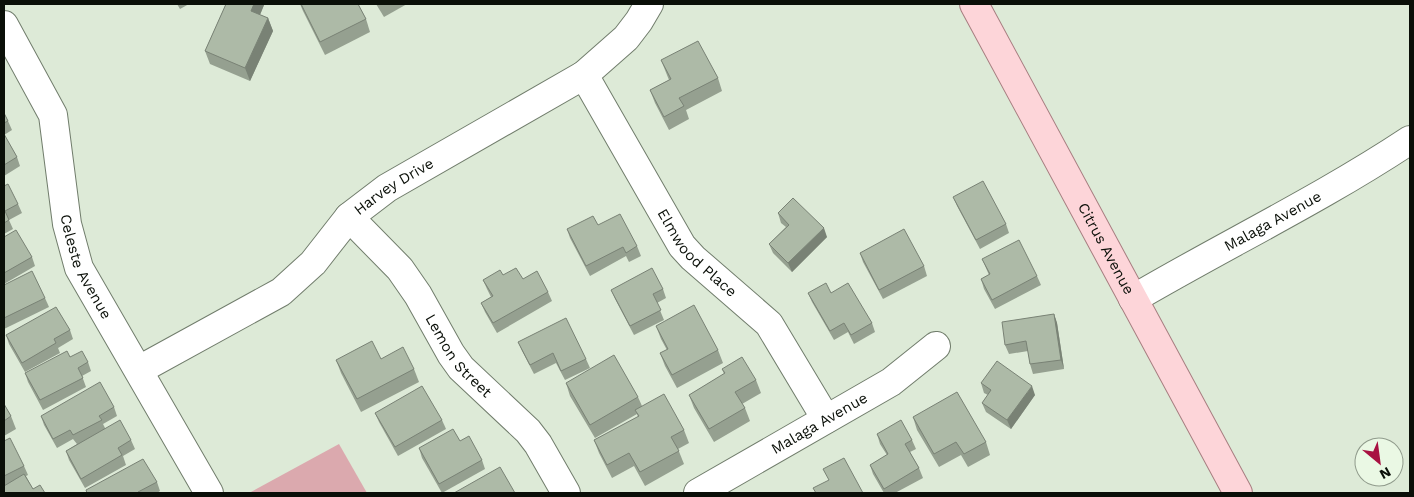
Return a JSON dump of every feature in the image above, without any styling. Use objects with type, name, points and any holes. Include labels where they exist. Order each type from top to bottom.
[{"type":"main road","name":"Citrus Avenue","points":[[974,4],[1133,299],[1234,492]]},
{"type":"street","name":"Harvey Drive","points":[[139,370],[282,292],[313,263],[349,217],[387,188],[584,75],[626,38],[649,4]]},
{"type":"street","name":"Celeste Avenue","points":[[4,25],[53,115],[67,224],[79,268],[209,493]]},
{"type":"street","name":"Elmwood Place","points":[[584,75],[682,246],[692,258],[769,324],[826,418]]},
{"type":"street","name":"Malaga Avenue","points":[[1133,299],[1372,166],[1410,140]]},
{"type":"street","name":"Lemon Street","points":[[349,217],[400,269],[418,295],[456,361],[473,380],[528,431],[538,444],[566,493]]},
{"type":"street","name":"Malaga Avenue","points":[[698,493],[891,382],[936,346]]},
{"type":"shaded area","points":[[339,444],[367,493],[249,493]]},
{"type":"building","points":[[226,4],[254,4],[251,11],[268,18],[245,68],[205,51]]},
{"type":"building","points":[[301,4],[358,4],[366,19],[320,42]]},
{"type":"building","points":[[698,41],[718,78],[679,98],[684,106],[664,117],[650,90],[671,79],[661,60]]},
{"type":"building","points":[[4,113],[8,121],[4,123]]},
{"type":"building","points":[[4,134],[17,157],[4,165]]},
{"type":"building","points":[[983,181],[1006,224],[976,240],[953,197]]},
{"type":"building","points":[[8,184],[18,204],[5,211],[9,220],[4,223],[4,186]]},
{"type":"building","points":[[793,198],[824,228],[788,263],[769,244],[789,225],[778,213]]},
{"type":"building","points":[[620,214],[637,246],[626,253],[623,247],[586,266],[567,229],[593,216],[598,225]]},
{"type":"building","points":[[904,229],[924,266],[879,290],[860,253]]},
{"type":"building","points":[[16,230],[32,257],[4,273],[4,237]]},
{"type":"building","points":[[1019,240],[1037,276],[992,300],[981,279],[990,274],[982,259]]},
{"type":"building","points":[[516,268],[523,279],[537,271],[548,292],[493,323],[481,303],[493,296],[483,280],[500,270],[503,275]]},
{"type":"building","points":[[652,268],[663,289],[653,294],[661,310],[630,326],[611,290]]},
{"type":"building","points":[[32,271],[45,298],[4,318],[4,285]]},
{"type":"building","points":[[826,283],[831,293],[848,283],[872,323],[851,335],[844,323],[830,331],[808,293]]},
{"type":"building","points":[[694,305],[718,350],[672,375],[660,353],[668,349],[656,326]]},
{"type":"building","points":[[56,307],[70,330],[54,339],[56,343],[22,363],[6,335]]},
{"type":"building","points":[[1054,314],[1061,360],[1030,364],[1026,341],[1005,345],[1002,322]]},
{"type":"building","points":[[566,318],[586,359],[561,371],[553,353],[530,365],[518,342]]},
{"type":"building","points":[[372,341],[381,359],[403,347],[414,369],[357,399],[336,360]]},
{"type":"building","points":[[67,351],[70,357],[82,351],[88,362],[78,368],[83,378],[40,400],[25,373]]},
{"type":"building","points":[[614,355],[638,397],[590,425],[566,383]]},
{"type":"building","points":[[742,357],[756,380],[735,392],[745,408],[709,429],[689,395],[725,373],[722,369]]},
{"type":"building","points":[[997,361],[1032,386],[1007,420],[982,403],[991,390],[981,383]]},
{"type":"building","points":[[100,382],[114,407],[99,416],[102,420],[73,435],[70,430],[53,439],[41,416]]},
{"type":"building","points":[[422,386],[442,420],[395,447],[375,413]]},
{"type":"building","points":[[957,392],[986,442],[964,454],[956,442],[934,454],[913,417]]},
{"type":"building","points":[[664,394],[684,430],[671,437],[679,451],[640,472],[629,453],[607,465],[594,440],[639,416],[635,410]]},
{"type":"building","points":[[4,404],[11,416],[4,421]]},
{"type":"building","points":[[120,420],[131,440],[118,448],[122,455],[81,479],[66,451]]},
{"type":"building","points":[[901,420],[912,440],[905,444],[919,468],[884,489],[870,465],[888,454],[877,434]]},
{"type":"building","points":[[453,429],[460,441],[469,436],[482,460],[439,484],[419,448]]},
{"type":"building","points":[[10,438],[24,466],[4,476],[4,441]]},
{"type":"building","points":[[844,458],[863,493],[816,493],[813,488],[829,480],[823,469]]},
{"type":"building","points":[[143,459],[157,482],[138,493],[87,493],[86,490]]},
{"type":"building","points":[[500,467],[515,493],[454,493]]},
{"type":"building","points":[[24,474],[33,489],[40,485],[45,493],[4,493],[4,486]]}]
